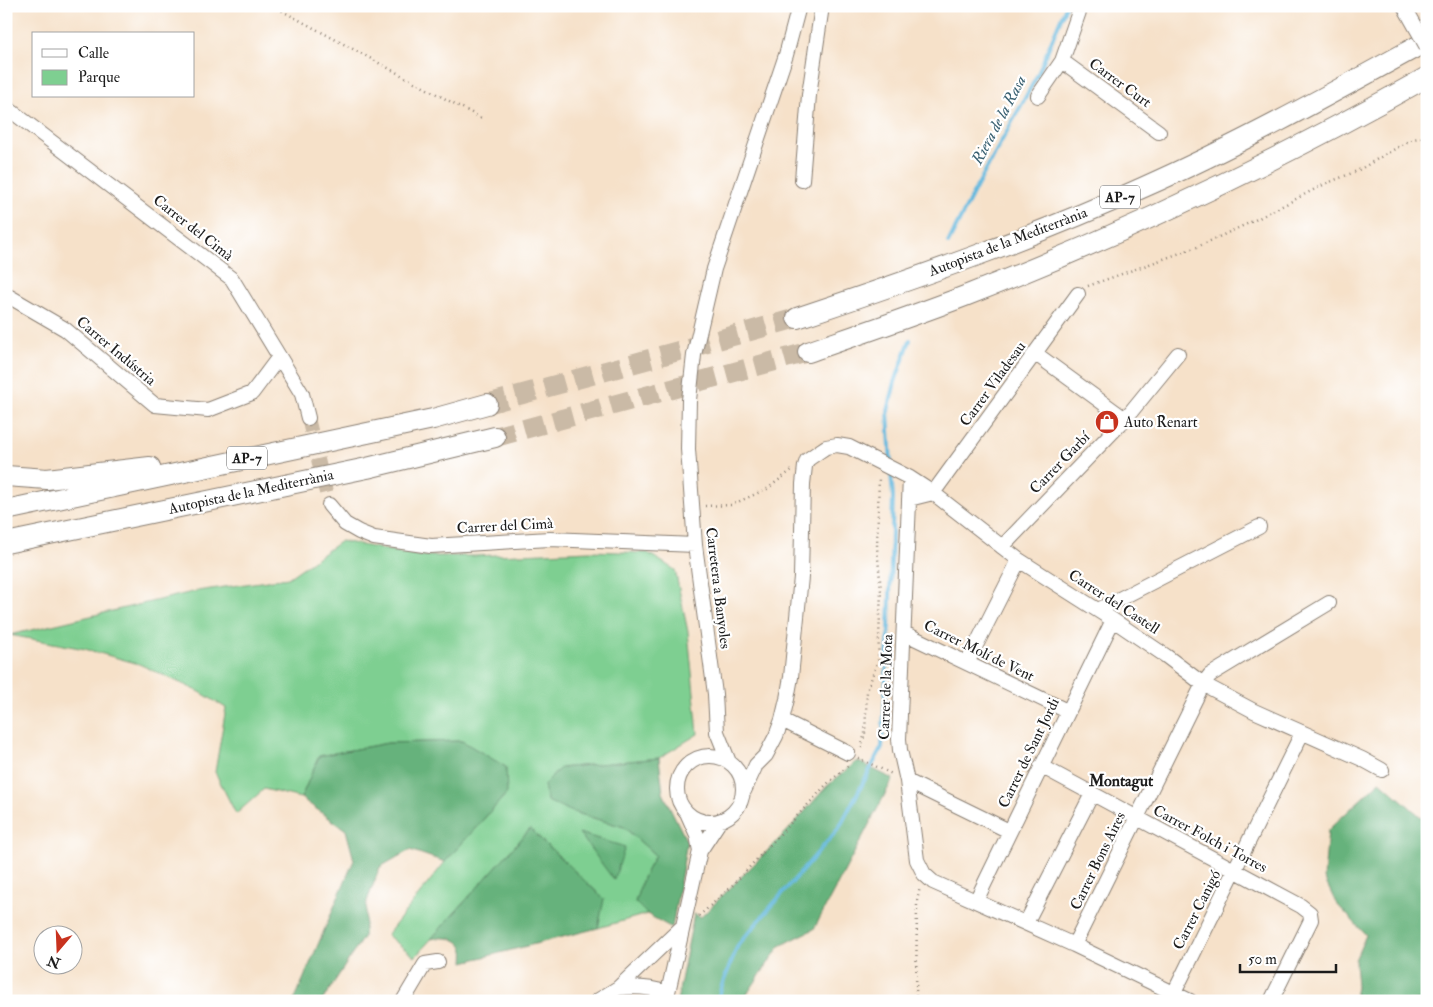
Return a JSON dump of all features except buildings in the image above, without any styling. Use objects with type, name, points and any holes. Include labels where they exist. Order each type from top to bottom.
[{"type":"highway","name":"Autopista de la Mediterrània","points":[[797,318],[893,286],[1051,226],[1144,187],[1298,112],[1427,42]]},
{"type":"highway","name":"Autopista de la Mediterrània","points":[[808,352],[965,296],[1171,209],[1320,135],[1427,77]]},
{"type":"highway","name":"AP-7","points":[[6,510],[406,425],[487,404]]},
{"type":"highway","points":[[6,476],[47,479],[171,465],[406,425]]},
{"type":"highway","name":"Autopista de la Mediterrània","points":[[6,543],[367,468],[495,437]]},
{"type":"street","name":"Carretera a Banyoles","points":[[732,764],[717,732],[715,694],[695,545],[688,449],[689,400],[702,314],[714,269],[786,55],[799,6]]},
{"type":"street","points":[[802,180],[809,95],[822,6]]},
{"type":"street","points":[[1038,96],[1062,60],[1081,6]]},
{"type":"street","points":[[1404,6],[1427,47]]},
{"type":"street","name":"Carrer Curt","points":[[1062,60],[1159,132]]},
{"type":"street","name":"Carrer del Cimà","points":[[6,107],[232,278],[302,394],[308,418]]},
{"type":"street","name":"Carrer Viladesau","points":[[933,493],[1078,294]]},
{"type":"street","name":"Carrer Indústria","points":[[6,297],[10,297],[65,329],[155,404],[208,410],[252,393],[279,357]]},
{"type":"street","points":[[1036,354],[1125,419]]},
{"type":"street","name":"Carrer Garbí","points":[[1002,547],[1125,419],[1178,354]]},
{"type":"street","name":"Carrer del Castell","points":[[803,473],[807,460],[826,447],[837,445],[849,447],[882,467],[905,475],[933,493],[1019,560],[1113,620],[1203,684],[1254,711],[1362,759],[1382,770]]},
{"type":"street","points":[[688,815],[706,822],[719,822],[738,809],[756,765],[766,754],[782,720],[791,677],[802,577],[803,473]]},
{"type":"street","name":"Carrer de la Mota","points":[[905,475],[909,499],[899,739],[907,781],[917,860],[924,874]]},
{"type":"street","points":[[909,499],[933,493]]},
{"type":"street","name":"Carrer del Cimà","points":[[329,505],[345,524],[359,532],[374,538],[431,546],[550,539],[695,545]]},
{"type":"street","points":[[1098,610],[1259,527]]},
{"type":"street","points":[[967,663],[1019,560]]},
{"type":"street","name":"Carrer Bons Aires","points":[[1074,945],[1138,819],[1203,684],[1210,675],[1329,602]]},
{"type":"street","name":"Carrer de Sant Jordi","points":[[976,901],[1040,766],[1113,620]]},
{"type":"street","name":"Carrer Molí de Vent","points":[[904,633],[1067,712]]},
{"type":"street","points":[[782,720],[855,753]]},
{"type":"street","points":[[700,851],[697,835],[679,801],[677,784],[684,768],[697,758],[717,732]]},
{"type":"street","name":"Carrer Canigó","points":[[1174,993],[1302,733]]},
{"type":"street","points":[[697,758],[716,756],[732,764],[756,765]]},
{"type":"street","points":[[732,764],[743,781],[744,791]]},
{"type":"street","name":"Carrer Folch i Torres","points":[[1040,766],[1310,912],[1311,920],[1271,1001]]},
{"type":"street","points":[[907,781],[1009,830]]},
{"type":"street","points":[[1026,923],[1092,794]]},
{"type":"street","points":[[618,988],[649,987],[667,997],[700,851],[719,822]]},
{"type":"street","points":[[924,874],[933,882],[1074,945],[1190,1001]]},
{"type":"street","points":[[598,1001],[618,988],[683,926]]},
{"type":"street","points":[[403,1001],[425,964],[438,962]]},
{"type":"path","points":[[274,6],[480,118]]},
{"type":"path","points":[[1078,294],[1087,286],[1206,243],[1324,184],[1357,171],[1412,139],[1427,137]]},
{"type":"path","points":[[697,918],[728,889],[855,753],[864,733],[867,690],[878,660],[881,591],[877,547],[882,467]]},
{"type":"path","points":[[701,506],[731,505],[767,489],[791,469],[803,473]]},
{"type":"path","points":[[855,753],[894,774]]},
{"type":"path","points":[[916,1001],[917,901],[924,874]]},
{"type":"green space","points":[[341,541],[419,556],[474,556],[590,551],[648,553],[675,570],[688,632],[698,734],[659,758],[560,768],[573,812],[624,827],[655,855],[643,878],[635,902],[647,914],[598,928],[603,898],[530,829],[415,957],[387,935],[445,862],[507,793],[462,741],[388,743],[319,756],[301,798],[264,789],[236,814],[215,772],[226,708],[200,692],[139,664],[85,649],[10,635],[197,591],[288,578]]},
{"type":"green space","points":[[462,741],[506,767],[507,793],[445,862],[410,850],[380,867],[367,901],[364,936],[322,1001],[294,1001],[354,860],[346,830],[301,798],[319,756],[388,743]]},
{"type":"green space","points":[[659,758],[663,793],[687,842],[672,928],[647,914],[635,902],[643,878],[655,855],[624,827],[573,812],[547,801],[544,785],[560,768]]},
{"type":"green space","points":[[857,761],[893,779],[814,929],[780,946],[747,994],[746,1001],[677,1001],[694,914],[701,917],[789,829],[827,786]]},
{"type":"green space","points":[[1380,781],[1421,817],[1427,814],[1427,1001],[1354,1001],[1357,986],[1355,960],[1366,935],[1336,903],[1324,878],[1328,830]]},
{"type":"green space","points":[[530,829],[604,899],[598,928],[464,962],[464,950],[458,942],[450,938],[431,939]]},
{"type":"green space","points":[[579,833],[625,847],[614,880]]},
{"type":"waterway","name":"Riera de la Rasa","points":[[948,243],[1037,76],[1066,6]]},
{"type":"waterway","points":[[891,466],[888,411],[895,382],[910,340]]},
{"type":"waterway","points":[[718,1001],[721,988],[738,945],[839,828],[882,747],[889,628],[893,497],[891,473]]},
{"type":"tunnel","points":[[487,404],[797,318]]},
{"type":"tunnel","points":[[495,437],[808,352]]},
{"type":"tunnel","points":[[308,418],[329,505]]},
{"type":"place","name":"Auto Renart","points":[[1107,422]]},
{"type":"district","name":"Montagut","points":[[1121,781]]}]
